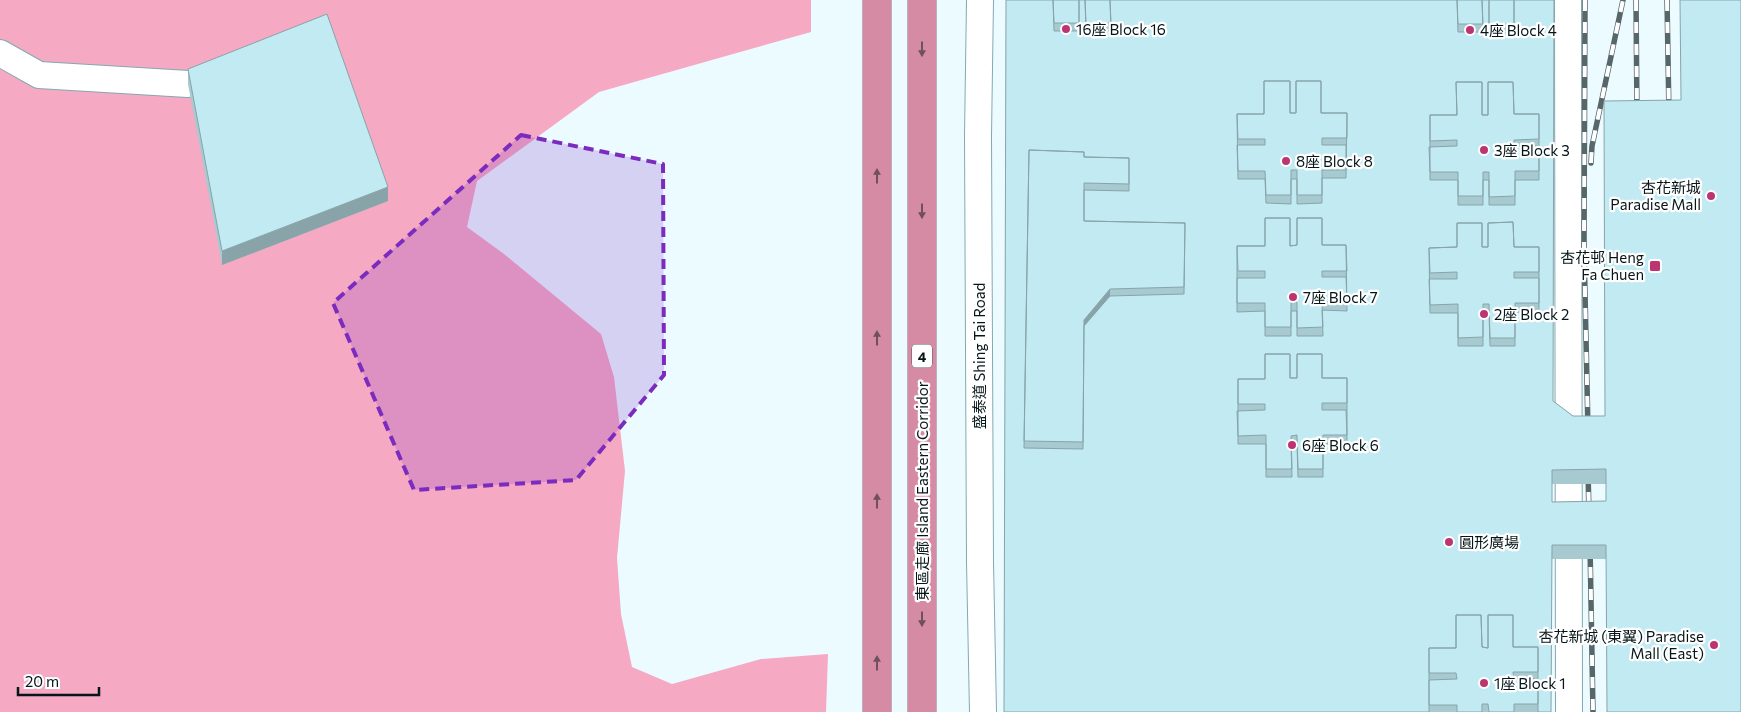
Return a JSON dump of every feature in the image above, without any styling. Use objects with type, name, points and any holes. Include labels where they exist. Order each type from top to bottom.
[{"type":"highway","points":[[877,0],[877,712]]},
{"type":"highway","name":"東區走廊 Island Eastern Corridor","points":[[922,0],[922,712]]},
{"type":"street","name":"盛泰道 Shing Tai Road","points":[[980,0],[978,146],[989,562],[983,712]]},
{"type":"street","points":[[1568,0],[1569,712]]},
{"type":"street","points":[[0,54],[39,75],[188,84]]},
{"type":"highlighted area","points":[[521,135],[663,164],[664,375],[576,480],[414,490],[333,303]]},
{"type":"shaded area","points":[[0,0],[811,0],[811,32],[599,92],[477,181],[467,227],[504,254],[601,334],[614,377],[625,471],[617,558],[621,614],[632,667],[672,684],[761,659],[828,654],[826,712],[0,712]]},
{"type":"building","points":[[1006,0],[1053,0],[1054,31],[1079,31],[1079,0],[1085,0],[1086,31],[1111,31],[1110,0],[1457,0],[1458,32],[1483,32],[1482,0],[1489,0],[1489,32],[1514,33],[1514,0],[1554,0],[1553,401],[1573,416],[1605,416],[1604,101],[1681,100],[1680,0],[1741,0],[1741,712],[1607,712],[1606,545],[1552,545],[1551,712],[1538,712],[1538,647],[1513,647],[1513,615],[1488,615],[1488,648],[1482,647],[1481,615],[1456,615],[1456,648],[1429,648],[1429,712],[1004,712]],"holes":[[[1264,81],[1290,81],[1290,113],[1296,113],[1296,81],[1321,81],[1321,113],[1347,113],[1346,178],[1322,178],[1322,203],[1297,204],[1297,179],[1291,179],[1291,204],[1266,203],[1265,179],[1238,179],[1237,114],[1264,114]],[[1456,82],[1482,82],[1482,115],[1488,115],[1488,82],[1513,82],[1514,114],[1539,114],[1539,180],[1515,180],[1515,205],[1489,205],[1489,180],[1483,180],[1483,205],[1458,205],[1458,180],[1430,180],[1430,115],[1457,115]],[[1029,150],[1084,152],[1084,157],[1129,158],[1129,191],[1084,190],[1084,221],[1185,223],[1184,294],[1110,296],[1084,326],[1083,449],[1024,448]],[[1265,218],[1290,218],[1290,246],[1297,245],[1297,218],[1322,218],[1322,245],[1346,245],[1347,311],[1322,310],[1323,336],[1297,336],[1297,311],[1291,311],[1291,336],[1265,336],[1265,311],[1237,312],[1237,246],[1265,246]],[[1513,222],[1514,247],[1539,247],[1539,312],[1515,312],[1515,346],[1490,346],[1489,312],[1483,312],[1483,346],[1458,346],[1458,313],[1430,313],[1429,248],[1457,247],[1457,223],[1482,223],[1482,247],[1488,247],[1488,223]],[[1265,354],[1290,354],[1290,378],[1297,378],[1297,354],[1322,354],[1322,378],[1347,378],[1347,443],[1323,444],[1323,477],[1298,477],[1297,444],[1291,444],[1292,477],[1266,477],[1266,444],[1238,444],[1238,379],[1265,379]],[[1606,469],[1606,501],[1552,502],[1552,470]]]},
{"type":"building","points":[[1053,0],[1079,0],[1079,23],[1054,23]]},
{"type":"building","points":[[1085,0],[1110,0],[1111,23],[1086,23]]},
{"type":"building","points":[[1457,0],[1482,0],[1483,24],[1458,24]]},
{"type":"building","points":[[1489,0],[1514,0],[1514,24],[1489,24]]},
{"type":"building","points":[[327,14],[388,187],[222,251],[188,69]]},
{"type":"building","name":"8座 Block 8","points":[[1264,81],[1290,81],[1290,113],[1296,113],[1296,81],[1321,81],[1321,113],[1347,113],[1347,138],[1322,138],[1322,145],[1346,145],[1346,170],[1322,170],[1322,195],[1297,195],[1297,170],[1291,170],[1291,195],[1266,195],[1265,171],[1238,171],[1237,145],[1265,145],[1265,139],[1238,139],[1237,114],[1264,114]]},
{"type":"building","name":"3座 Block 3","points":[[1456,82],[1482,82],[1482,115],[1488,115],[1488,82],[1513,82],[1514,114],[1539,114],[1539,139],[1514,140],[1514,146],[1539,146],[1539,171],[1515,171],[1515,196],[1489,197],[1489,172],[1483,172],[1483,196],[1458,196],[1458,172],[1430,172],[1429,147],[1457,146],[1457,140],[1430,141],[1430,115],[1457,115]]},
{"type":"building","points":[[1029,150],[1084,152],[1084,157],[1129,158],[1129,184],[1084,183],[1084,221],[1185,223],[1184,287],[1110,289],[1084,320],[1083,442],[1024,441]]},
{"type":"building","name":"7座 Block 7","points":[[1265,218],[1290,218],[1290,246],[1297,245],[1297,218],[1322,218],[1322,245],[1346,245],[1347,271],[1322,271],[1322,277],[1346,277],[1347,302],[1322,302],[1323,327],[1297,328],[1297,302],[1291,302],[1291,327],[1265,327],[1265,303],[1237,303],[1237,278],[1265,278],[1265,271],[1238,271],[1237,246],[1265,246]]},
{"type":"building","name":"2座 Block 2","points":[[1513,222],[1514,247],[1539,247],[1539,272],[1514,272],[1514,278],[1539,278],[1539,303],[1515,303],[1515,338],[1490,338],[1489,304],[1483,304],[1483,337],[1458,338],[1458,304],[1430,305],[1429,279],[1457,279],[1457,272],[1430,273],[1429,248],[1457,247],[1457,223],[1482,223],[1482,247],[1488,247],[1488,223]]},
{"type":"building","name":"6座 Block 6","points":[[1265,354],[1290,354],[1290,378],[1297,378],[1297,354],[1322,354],[1322,378],[1347,378],[1347,403],[1322,403],[1322,410],[1346,410],[1347,435],[1323,435],[1323,469],[1298,469],[1297,435],[1291,436],[1292,469],[1266,469],[1266,435],[1238,436],[1237,411],[1265,410],[1265,404],[1238,404],[1238,379],[1265,379]]},
{"type":"building","name":"1座 Block 1","points":[[1456,615],[1481,615],[1482,647],[1488,648],[1488,615],[1513,615],[1513,647],[1538,647],[1538,672],[1513,672],[1514,679],[1538,679],[1538,704],[1514,704],[1514,712],[1489,712],[1488,704],[1482,704],[1482,712],[1457,712],[1457,705],[1429,705],[1429,680],[1457,679],[1456,673],[1429,673],[1429,648],[1456,648]]},
{"type":"railway","points":[[1585,0],[1584,247],[1588,430]]},
{"type":"railway","points":[[1591,163],[1592,146],[1623,0]]},
{"type":"railway","points":[[1636,0],[1637,115]]},
{"type":"railway","points":[[1667,0],[1669,115]]},
{"type":"railway","points":[[1588,470],[1589,515]]},
{"type":"railway","points":[[1590,545],[1593,712]]},
{"type":"place","name":"16座 Block 16","points":[[1066,29]]},
{"type":"place","name":"4座 Block 4","points":[[1470,30]]},
{"type":"place","name":"3座 Block 3","points":[[1484,150]]},
{"type":"place","name":"8座 Block 8","points":[[1286,161]]},
{"type":"place","name":"杏花新城 Paradise Mall","points":[[1711,196]]},
{"type":"place","name":"杏花邨 Heng Fa Chuen","points":[[1655,266]]},
{"type":"place","name":"7座 Block 7","points":[[1293,297]]},
{"type":"place","name":"2座 Block 2","points":[[1484,314]]},
{"type":"place","name":"6座 Block 6","points":[[1292,445]]},
{"type":"place","name":"圓形廣場","points":[[1449,542]]},
{"type":"place","name":"杏花新城 (東翼) Paradise Mall (East)","points":[[1714,645]]},
{"type":"place","name":"1座 Block 1","points":[[1484,683]]}]
